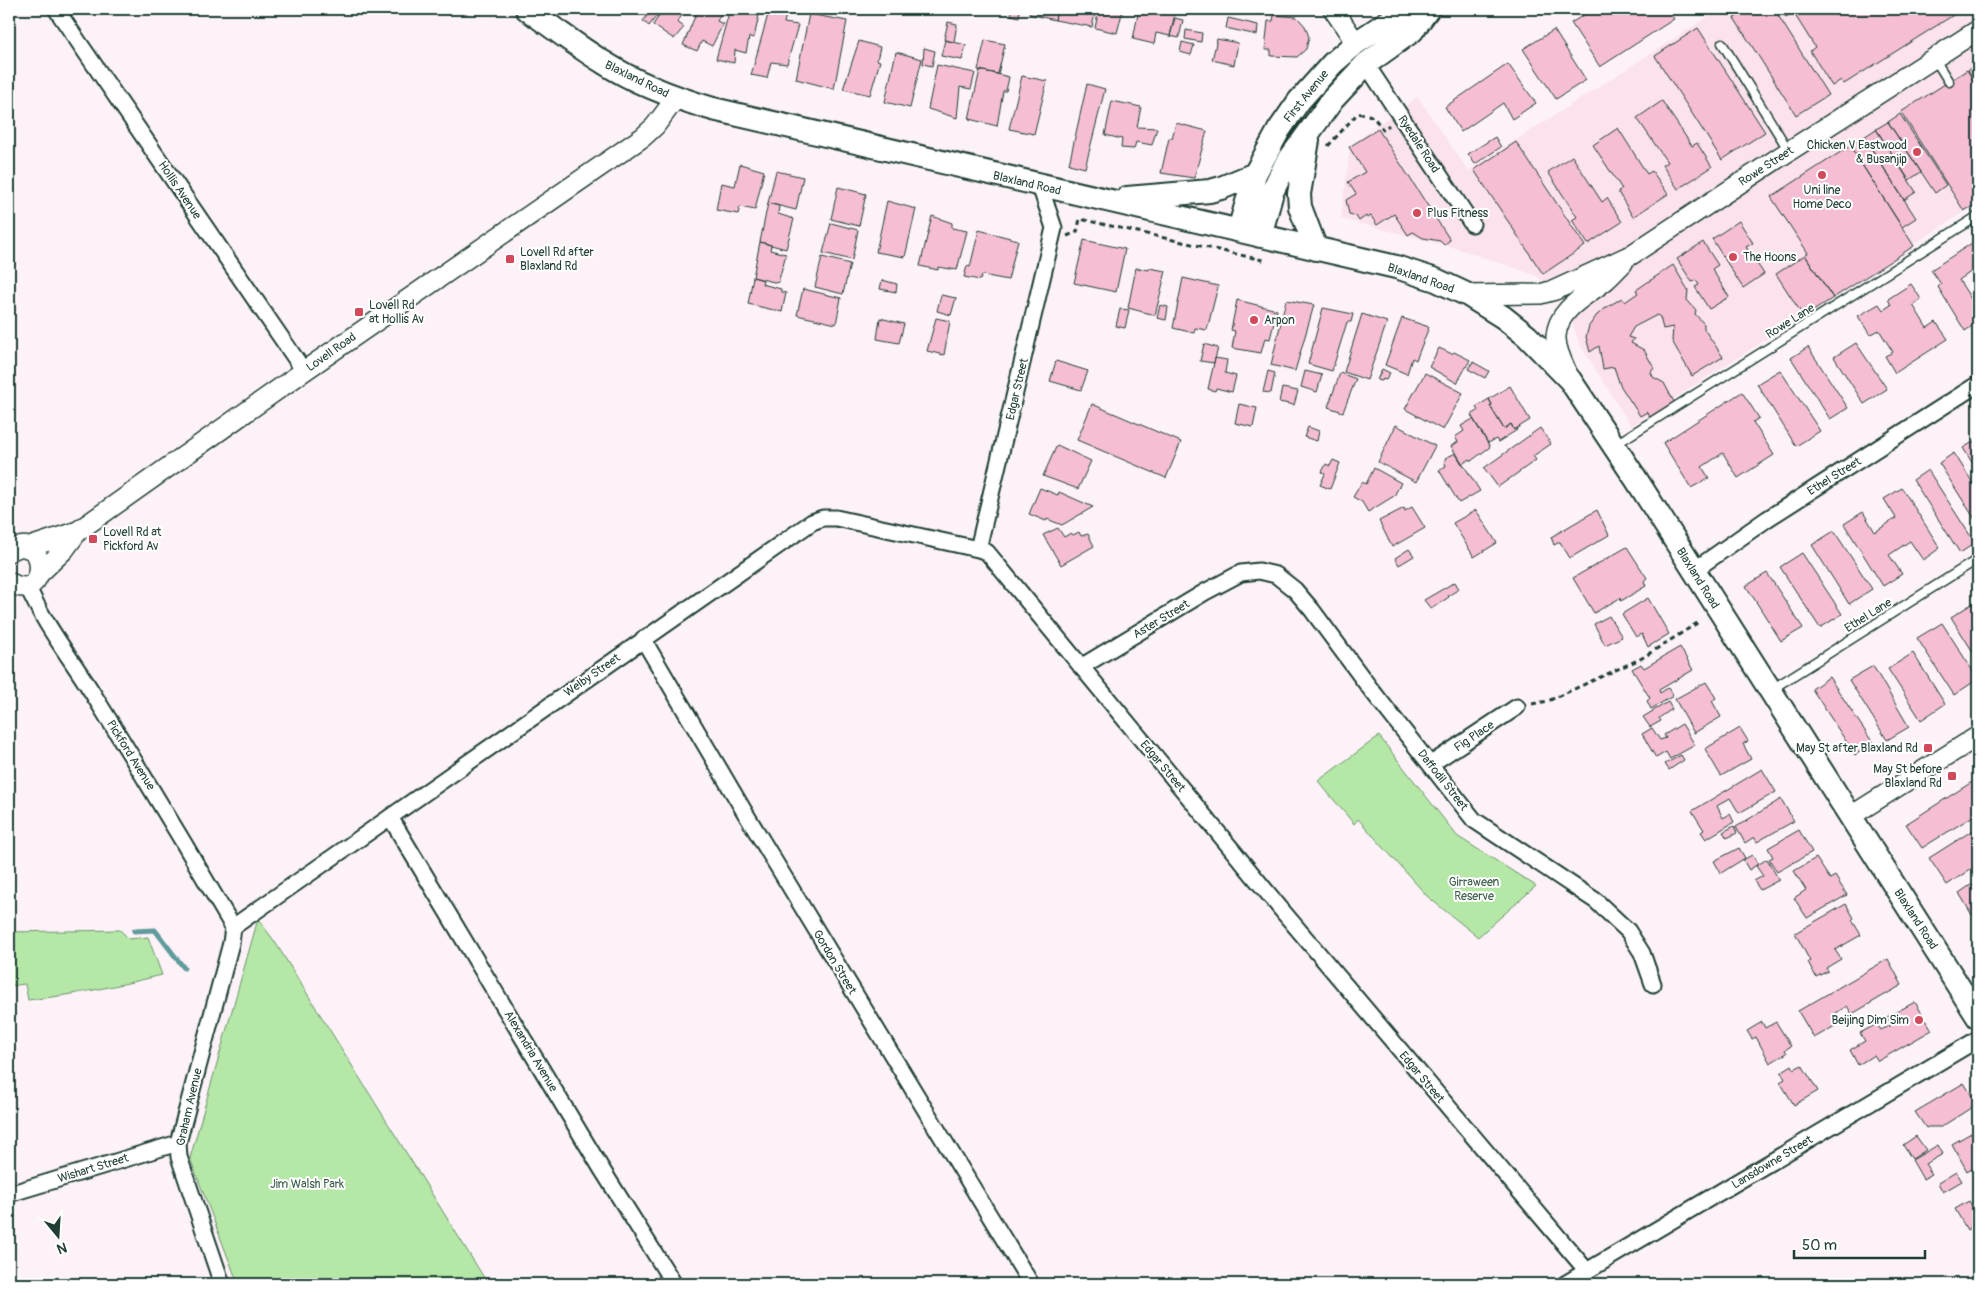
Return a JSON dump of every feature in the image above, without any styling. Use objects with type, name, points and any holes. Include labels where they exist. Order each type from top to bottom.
[{"type":"main road","name":"Blaxland Road","points":[[527,9],[604,63],[676,98],[713,109],[1396,268],[1436,280],[1468,295],[1503,317],[1527,336],[1570,380],[1978,1017]]},
{"type":"main road","name":"First Avenue","points":[[1239,230],[1254,174],[1279,130],[1299,102],[1333,63],[1356,43],[1400,14],[1426,9]]},
{"type":"main road","name":"First Avenue","points":[[1260,236],[1272,192],[1286,164],[1333,99],[1366,64],[1412,31],[1426,9]]},
{"type":"main road","points":[[1310,132],[1303,160],[1298,194],[1300,208],[1316,249]]},
{"type":"main road","points":[[1100,200],[1210,191],[1254,174]]},
{"type":"street","name":"Hollis Avenue","points":[[56,9],[304,371]]},
{"type":"street","points":[[1333,9],[1356,43]]},
{"type":"street","name":"Rowe Street","points":[[1468,295],[1540,294],[1555,290],[1631,255],[1978,30]]},
{"type":"street","name":"Ryedale Road","points":[[1366,64],[1472,224]]},
{"type":"street","name":"Lovell Road","points":[[25,580],[64,550],[78,531],[304,371],[643,136],[654,126],[676,98]]},
{"type":"street","name":"Edgar Street","points":[[1040,186],[1054,228],[978,549],[987,552],[1286,914],[1587,1271]]},
{"type":"street","name":"Rowe Street","points":[[1570,380],[1559,352],[1556,338],[1559,324],[1568,308],[1606,279],[1631,255]]},
{"type":"street","name":"Ethel Street","points":[[1693,571],[1767,519],[1978,384]]},
{"type":"street","name":"Welby Street","points":[[232,927],[803,527],[823,518],[836,518],[978,549]]},
{"type":"street","name":"Lovell Road","points":[[15,547],[78,531]]},
{"type":"street","points":[[15,547],[37,555],[39,560],[25,580]]},
{"type":"street","name":"Daffodil Street","points":[[1241,573],[1259,571],[1276,575],[1295,590],[1474,820],[1596,901],[1628,931],[1642,953],[1653,984]]},
{"type":"street","name":"Aster Street","points":[[1081,667],[1205,592],[1241,573]]},
{"type":"street","name":"Pickford Avenue","points":[[25,580],[35,604],[134,759],[232,927]]},
{"type":"street","name":"Gordon Street","points":[[643,639],[744,811],[1031,1284]]},
{"type":"street","name":"Fig Place","points":[[1432,764],[1517,707]]},
{"type":"street","points":[[1851,816],[1978,736]]},
{"type":"street","name":"Alexandria Avenue","points":[[390,817],[674,1284]]},
{"type":"street","name":"Graham Avenue","points":[[222,1284],[179,1157],[178,1143],[231,943],[232,927]]},
{"type":"street","name":"Lansdowne Street","points":[[1565,1284],[1978,1039]]},
{"type":"street","name":"Wishart Street","points":[[9,1194],[178,1143]]},
{"type":"lane","points":[[1722,43],[1789,151]]},
{"type":"lane","points":[[1934,58],[1949,82]]},
{"type":"lane","name":"Rowe Lane","points":[[1613,446],[1978,216]]},
{"type":"lane","name":"Ethel Lane","points":[[1770,690],[1978,559]]},
{"type":"path","points":[[1324,150],[1357,114],[1366,113],[1374,118],[1383,130],[1402,117]]},
{"type":"path","points":[[1077,232],[1080,219],[1267,261]]},
{"type":"path","points":[[1517,707],[1548,700],[1642,658],[1699,622]]},
{"type":"shaded area","points":[[1720,9],[1978,9],[1978,203],[1631,426],[1579,343],[1568,308],[1555,290],[1535,275],[1450,246],[1341,219],[1350,149],[1373,128],[1418,97],[1468,171]]},
{"type":"green space","name":"Girraween Reserve","points":[[1379,736],[1457,836],[1536,886],[1478,937],[1428,897],[1358,819],[1354,824],[1318,781]]},
{"type":"green space","name":"Jim Walsh Park","points":[[258,919],[275,942],[488,1284],[238,1284],[190,1158]]},
{"type":"green space","points":[[120,930],[129,939],[148,937],[162,975],[95,990],[28,1000],[25,984],[9,986],[9,932]]},
{"type":"building","points":[[635,9],[647,9],[643,14]]},
{"type":"building","points":[[656,9],[687,9],[677,22],[684,27],[674,39],[653,25],[660,14]]},
{"type":"building","points":[[698,9],[723,9],[717,21],[723,24],[712,46],[702,41],[697,51],[683,45]]},
{"type":"building","points":[[730,9],[751,9],[750,14],[759,15],[754,38],[749,37],[746,53],[735,50],[734,63],[716,59]]},
{"type":"building","points":[[1012,9],[1020,9],[1019,17],[1011,15]]},
{"type":"building","points":[[1030,9],[1057,9],[1055,20],[1029,14]]},
{"type":"building","points":[[1057,9],[1096,9],[1092,27],[1055,20]]},
{"type":"building","points":[[1099,9],[1123,9],[1117,33],[1095,28]]},
{"type":"building","points":[[1139,9],[1176,9],[1170,36],[1156,33],[1154,44],[1133,39]]},
{"type":"building","points":[[1593,9],[1667,9],[1674,19],[1600,67],[1571,23]]},
{"type":"building","points":[[1750,9],[1774,9],[1828,95],[1796,115],[1734,18]]},
{"type":"building","points":[[1781,9],[1963,9],[1844,84],[1841,80],[1832,86],[1810,51],[1815,47],[1793,12],[1786,17]]},
{"type":"building","points":[[652,10],[658,14],[649,26],[643,21]]},
{"type":"building","points":[[769,11],[786,15],[784,23],[798,25],[787,64],[771,62],[767,78],[751,75]]},
{"type":"building","points":[[809,14],[847,21],[834,89],[796,79]]},
{"type":"building","points":[[1274,15],[1297,17],[1305,26],[1309,37],[1306,49],[1297,57],[1271,56],[1271,50],[1265,50],[1268,21],[1273,21]]},
{"type":"building","points":[[1175,18],[1183,20],[1179,38],[1170,36]]},
{"type":"building","points":[[1228,18],[1258,25],[1257,35],[1226,28]]},
{"type":"building","points":[[948,22],[957,24],[954,42],[944,40]]},
{"type":"building","points":[[1698,28],[1765,132],[1722,160],[1655,56]]},
{"type":"building","points":[[1186,30],[1202,33],[1201,42],[1185,39]]},
{"type":"building","points":[[1554,30],[1586,80],[1556,99],[1523,49]]},
{"type":"building","points":[[1217,39],[1238,43],[1234,65],[1212,60]]},
{"type":"building","points":[[945,40],[966,45],[962,60],[941,56]]},
{"type":"building","points":[[985,40],[1005,44],[998,74],[978,70]]},
{"type":"building","points":[[859,41],[880,47],[877,60],[880,61],[870,95],[843,89]]},
{"type":"building","points":[[1182,42],[1194,45],[1191,55],[1180,52]]},
{"type":"building","points":[[924,48],[935,51],[932,66],[923,64]]},
{"type":"building","points":[[896,52],[922,59],[910,108],[885,102]]},
{"type":"building","points":[[1508,64],[1536,103],[1512,119],[1503,103],[1461,132],[1445,107]]},
{"type":"building","points":[[1978,64],[1978,86],[1968,70]]},
{"type":"building","points":[[937,65],[975,73],[971,89],[960,87],[957,118],[928,109]]},
{"type":"building","points":[[980,70],[1009,77],[1006,91],[1003,91],[997,126],[969,119]]},
{"type":"building","points":[[1967,70],[1978,88],[1978,203],[1964,211],[1901,112]]},
{"type":"building","points":[[1022,76],[1047,81],[1034,134],[1009,129]]},
{"type":"building","points":[[1087,84],[1105,89],[1085,168],[1069,164]]},
{"type":"building","points":[[1112,101],[1141,107],[1137,127],[1157,128],[1152,145],[1136,142],[1134,149],[1121,148],[1122,139],[1105,135]]},
{"type":"building","points":[[1662,101],[1692,146],[1697,143],[1712,167],[1678,189],[1662,165],[1667,162],[1637,118]]},
{"type":"building","points":[[1900,114],[1946,185],[1935,193],[1888,122]]},
{"type":"building","points":[[1888,122],[1921,172],[1909,180],[1876,129]]},
{"type":"building","points":[[1176,123],[1207,131],[1194,178],[1161,173],[1169,138],[1172,138]]},
{"type":"building","points":[[1618,128],[1647,174],[1652,171],[1668,194],[1633,217],[1618,192],[1622,189],[1593,145]]},
{"type":"building","points":[[1378,129],[1450,240],[1444,245],[1440,241],[1423,238],[1413,232],[1408,235],[1394,214],[1377,225],[1371,216],[1367,218],[1366,216],[1359,221],[1356,216],[1349,214],[1346,200],[1356,194],[1348,182],[1365,172],[1349,147]]},
{"type":"building","points":[[1876,129],[1916,192],[1904,200],[1864,137]]},
{"type":"building","points":[[1495,137],[1501,147],[1475,164],[1468,154]]},
{"type":"building","points":[[1864,137],[1916,218],[1902,227],[1850,146]]},
{"type":"building","points":[[1516,142],[1585,246],[1543,274],[1474,170]]},
{"type":"building","points":[[1850,146],[1914,246],[1833,298],[1805,255],[1808,253],[1771,197]]},
{"type":"building","points":[[1572,156],[1602,202],[1607,198],[1622,222],[1588,244],[1572,220],[1577,217],[1548,172]]},
{"type":"building","points":[[740,164],[764,171],[755,210],[740,207],[738,214],[716,210],[721,183],[735,186]]},
{"type":"building","points":[[776,171],[803,177],[796,210],[768,203]]},
{"type":"building","points":[[838,187],[866,194],[859,226],[831,219]]},
{"type":"building","points":[[887,201],[916,209],[905,257],[876,252]]},
{"type":"building","points":[[768,203],[779,206],[778,214],[794,219],[786,249],[760,242]]},
{"type":"building","points":[[932,216],[952,223],[952,228],[967,231],[957,270],[938,267],[938,270],[920,266]]},
{"type":"building","points":[[1739,221],[1753,243],[1746,247],[1764,274],[1743,288],[1712,239]]},
{"type":"building","points":[[831,223],[858,230],[852,260],[823,253]]},
{"type":"building","points":[[979,230],[1018,240],[1008,280],[982,275],[980,280],[964,277],[967,266],[970,267]]},
{"type":"building","points":[[1084,240],[1125,249],[1116,292],[1074,283]]},
{"type":"building","points":[[1975,241],[1978,246],[1978,281],[1972,271],[1959,280],[1978,310],[1978,322],[1965,331],[1938,287],[1941,284],[1931,270]]},
{"type":"building","points":[[760,242],[771,245],[770,250],[786,254],[778,283],[753,277]]},
{"type":"building","points":[[1703,242],[1718,265],[1712,269],[1729,297],[1709,309],[1695,287],[1699,285],[1696,280],[1692,282],[1677,259]]},
{"type":"building","points":[[1805,255],[1833,298],[1804,317],[1776,274]]},
{"type":"building","points":[[822,257],[850,264],[843,294],[815,287]]},
{"type":"building","points":[[1673,265],[1688,290],[1687,300],[1696,310],[1695,314],[1704,324],[1704,329],[1723,357],[1692,376],[1672,341],[1673,327],[1663,329],[1660,317],[1657,315],[1634,327],[1628,337],[1634,339],[1631,343],[1644,350],[1654,368],[1651,372],[1653,377],[1664,383],[1674,402],[1650,417],[1647,412],[1640,416],[1620,385],[1614,367],[1603,369],[1599,346],[1590,352],[1586,337],[1589,326],[1597,315],[1622,298],[1625,302],[1638,293],[1636,290]]},
{"type":"building","points":[[1136,268],[1166,271],[1155,315],[1128,308]]},
{"type":"building","points":[[753,277],[763,280],[762,284],[781,289],[781,292],[786,293],[782,312],[748,304]]},
{"type":"building","points":[[1183,278],[1218,286],[1207,330],[1195,328],[1194,333],[1173,328]]},
{"type":"building","points":[[882,280],[897,284],[896,292],[880,289]]},
{"type":"building","points":[[1911,284],[1921,299],[1913,305],[1927,328],[1936,322],[1948,339],[1895,373],[1885,356],[1893,352],[1879,330],[1870,335],[1858,316],[1879,304],[1883,310],[1891,305],[1888,299]]},
{"type":"building","points":[[803,289],[841,298],[836,324],[797,315]]},
{"type":"building","points":[[941,295],[956,298],[951,315],[937,311]]},
{"type":"building","name":"Arpon","points":[[1237,300],[1277,310],[1270,339],[1265,338],[1261,353],[1232,348],[1235,331],[1231,330]]},
{"type":"building","points":[[1286,300],[1314,305],[1295,371],[1271,365]]},
{"type":"building","points":[[1160,305],[1168,307],[1166,320],[1157,318]]},
{"type":"building","points":[[1323,308],[1353,314],[1351,322],[1347,322],[1332,371],[1308,364]]},
{"type":"building","points":[[1120,309],[1129,310],[1125,328],[1116,326]]},
{"type":"building","points":[[1362,314],[1387,322],[1367,380],[1344,372]]},
{"type":"building","points":[[880,318],[904,324],[899,343],[877,339]]},
{"type":"building","points":[[936,318],[950,321],[944,355],[927,351]]},
{"type":"building","points":[[1402,318],[1429,327],[1416,360],[1412,358],[1407,374],[1385,365]]},
{"type":"building","points":[[1856,343],[1887,389],[1864,404],[1834,357]]},
{"type":"building","points":[[1204,344],[1218,348],[1214,363],[1200,361]]},
{"type":"building","points":[[1808,347],[1848,408],[1830,419],[1791,358]]},
{"type":"building","points":[[1439,348],[1452,354],[1454,352],[1470,360],[1457,383],[1429,367]]},
{"type":"building","points":[[1215,358],[1227,360],[1225,373],[1236,376],[1232,392],[1216,388],[1215,391],[1208,389]]},
{"type":"building","points":[[1056,361],[1088,371],[1081,390],[1050,381]]},
{"type":"building","points":[[1473,362],[1489,371],[1485,378],[1468,369]]},
{"type":"building","points":[[1382,369],[1390,373],[1386,380],[1377,380]]},
{"type":"building","points":[[1780,370],[1820,431],[1796,446],[1757,384]]},
{"type":"building","points":[[1268,371],[1275,373],[1271,393],[1263,392]]},
{"type":"building","points":[[1305,371],[1322,375],[1317,392],[1301,387]]},
{"type":"building","points":[[1340,373],[1356,379],[1343,412],[1328,407]]},
{"type":"building","points":[[1425,373],[1463,393],[1443,430],[1405,409]]},
{"type":"building","points":[[1510,386],[1530,420],[1514,430],[1511,424],[1504,429],[1490,406],[1492,405],[1489,399]]},
{"type":"building","points":[[1282,388],[1298,391],[1294,405],[1279,402]]},
{"type":"building","points":[[1742,392],[1759,418],[1753,422],[1774,455],[1738,478],[1723,453],[1702,467],[1709,478],[1691,488],[1663,443]]},
{"type":"building","points":[[1489,399],[1492,405],[1490,406],[1504,429],[1511,424],[1514,430],[1516,428],[1517,430],[1498,442],[1496,439],[1488,443],[1471,415],[1478,411],[1476,407]]},
{"type":"building","points":[[1092,404],[1181,442],[1166,478],[1077,440]]},
{"type":"building","points":[[1239,404],[1257,408],[1253,427],[1235,423]]},
{"type":"building","points":[[1473,419],[1490,447],[1471,461],[1470,459],[1462,464],[1451,446],[1458,442],[1455,437],[1464,431],[1461,426]]},
{"type":"building","points":[[1396,425],[1435,446],[1416,482],[1378,462]]},
{"type":"building","points":[[1308,427],[1319,431],[1317,441],[1304,437]]},
{"type":"building","points":[[1540,428],[1551,444],[1533,456],[1536,460],[1498,487],[1484,468]]},
{"type":"building","points":[[1978,439],[1978,472],[1963,448]]},
{"type":"building","points":[[1057,445],[1091,461],[1078,489],[1043,476]]},
{"type":"building","points":[[1456,453],[1480,491],[1459,503],[1439,470],[1446,466],[1445,458]]},
{"type":"building","points":[[1954,453],[1978,491],[1978,524],[1939,463]]},
{"type":"building","points":[[1333,460],[1340,463],[1330,489],[1320,485],[1325,474],[1322,472],[1326,464],[1330,466]]},
{"type":"building","points":[[1374,468],[1401,483],[1394,496],[1368,512],[1362,502],[1353,497],[1362,482],[1366,484]]},
{"type":"building","points":[[1928,470],[1975,543],[1960,553],[1913,480]]},
{"type":"building","points":[[1040,488],[1058,495],[1059,492],[1093,507],[1062,525],[1047,519],[1046,521],[1029,514]]},
{"type":"building","points":[[1902,488],[1940,548],[1923,560],[1910,541],[1889,555],[1902,574],[1883,586],[1844,524],[1863,512],[1875,532],[1896,518],[1884,499]]},
{"type":"building","points":[[1412,507],[1425,528],[1392,547],[1379,521],[1404,508],[1405,511]]},
{"type":"building","points":[[1476,510],[1497,543],[1474,557],[1453,523]]},
{"type":"building","points":[[1597,510],[1609,535],[1570,558],[1560,542],[1554,545],[1551,537]]},
{"type":"building","points":[[1058,528],[1064,537],[1071,533],[1073,535],[1079,532],[1081,536],[1088,534],[1094,546],[1061,565],[1043,535]]},
{"type":"building","points":[[1834,531],[1872,589],[1849,604],[1812,545]]},
{"type":"building","points":[[1627,547],[1647,578],[1644,581],[1646,586],[1621,601],[1620,598],[1594,613],[1573,578]]},
{"type":"building","points":[[1409,549],[1414,556],[1399,565],[1395,558]]},
{"type":"building","points":[[1802,553],[1842,614],[1820,628],[1780,567]]},
{"type":"building","points":[[1767,573],[1803,628],[1781,641],[1746,586]]},
{"type":"building","points":[[1455,582],[1459,589],[1431,609],[1424,600]]},
{"type":"building","points":[[1648,598],[1669,634],[1648,647],[1642,634],[1636,637],[1622,614]]},
{"type":"building","points":[[1975,602],[1978,607],[1978,660],[1951,617]]},
{"type":"building","points":[[1609,616],[1622,637],[1605,645],[1594,624]]},
{"type":"building","points":[[1942,623],[1978,679],[1954,695],[1917,638]]},
{"type":"building","points":[[1680,647],[1693,670],[1659,690],[1660,693],[1668,688],[1673,696],[1651,709],[1647,701],[1650,698],[1632,669],[1641,664],[1644,668]]},
{"type":"building","points":[[1913,653],[1945,704],[1921,720],[1888,669]]},
{"type":"building","points":[[1873,666],[1909,727],[1887,740],[1849,680]]},
{"type":"building","points":[[1829,677],[1873,743],[1855,755],[1812,689]]},
{"type":"building","points":[[1706,682],[1716,698],[1712,701],[1721,717],[1694,733],[1675,699]]},
{"type":"building","points":[[1668,702],[1672,709],[1659,718],[1661,721],[1650,727],[1643,717]]},
{"type":"building","points":[[1682,724],[1695,745],[1670,759],[1666,752],[1656,758],[1642,734],[1652,728],[1660,740],[1666,738],[1664,735]]},
{"type":"building","points":[[1740,728],[1748,741],[1743,744],[1751,759],[1721,776],[1705,749]]},
{"type":"building","points":[[1681,755],[1684,760],[1669,770],[1665,764]]},
{"type":"building","points":[[1762,769],[1776,792],[1739,813],[1730,798],[1717,806],[1723,818],[1730,814],[1734,822],[1706,839],[1701,832],[1704,830],[1692,811]]},
{"type":"building","points":[[1972,782],[1978,792],[1978,813],[1922,848],[1906,824]]},
{"type":"building","points":[[1781,799],[1794,821],[1757,842],[1754,837],[1745,843],[1736,827]]},
{"type":"building","points":[[1734,826],[1737,833],[1727,838],[1723,832]]},
{"type":"building","points":[[1978,827],[1978,864],[1947,885],[1929,858]]},
{"type":"building","points":[[1799,830],[1812,852],[1777,872],[1769,859],[1773,857],[1768,848]]},
{"type":"building","points":[[1739,848],[1745,858],[1721,873],[1714,861]]},
{"type":"building","points":[[1752,855],[1758,864],[1749,870],[1743,860]]},
{"type":"building","points":[[1816,858],[1830,879],[1835,876],[1847,895],[1807,918],[1794,898],[1806,890],[1794,871]]},
{"type":"building","points":[[1767,859],[1779,880],[1760,890],[1754,881],[1763,876],[1756,866]]},
{"type":"building","points":[[1978,880],[1978,911],[1972,915],[1959,893]]},
{"type":"building","points":[[1846,904],[1854,918],[1852,920],[1861,935],[1835,950],[1841,959],[1826,968],[1828,971],[1816,977],[1795,933]]},
{"type":"building","points":[[1888,959],[1902,985],[1852,1014],[1847,1006],[1836,1013],[1840,1023],[1814,1038],[1798,1011]]},
{"type":"building","points":[[1915,1002],[1932,1030],[1878,1061],[1874,1055],[1858,1065],[1850,1050],[1865,1041],[1860,1033],[1877,1024],[1881,1030],[1891,1025],[1887,1017]]},
{"type":"building","points":[[1762,1022],[1765,1028],[1776,1022],[1791,1046],[1785,1050],[1787,1053],[1770,1063],[1756,1037],[1752,1039],[1747,1031]]},
{"type":"building","points":[[1792,1065],[1794,1069],[1802,1065],[1818,1091],[1794,1105],[1780,1082],[1785,1079],[1781,1072]]},
{"type":"building","points":[[1964,1083],[1977,1104],[1941,1127],[1926,1128],[1915,1112]]},
{"type":"building","points":[[1978,1129],[1978,1164],[1967,1171],[1952,1144]]},
{"type":"building","points":[[1916,1136],[1926,1150],[1912,1159],[1903,1145]]},
{"type":"building","points":[[1938,1145],[1943,1154],[1925,1164],[1932,1174],[1923,1179],[1912,1160]]},
{"type":"building","points":[[1956,1172],[1962,1181],[1943,1192],[1938,1183]]},
{"type":"building","points":[[1969,1201],[1974,1209],[1978,1207],[1978,1222],[1967,1230],[1955,1209]]},
{"type":"waterway","points":[[134,931],[155,930],[184,968]]},
{"type":"place","name":"Chicken V Eastwood & Busanjip","points":[[1917,152]]},
{"type":"place","name":"Uni line Home Deco","points":[[1822,175]]},
{"type":"place","name":"Plus Fitness","points":[[1417,213]]},
{"type":"place","name":"The Hoons","points":[[1733,257]]},
{"type":"place","name":"Lovell Rd after Blaxland Rd","points":[[510,259]]},
{"type":"place","name":"Lovell Rd at Hollis Av","points":[[359,312]]},
{"type":"place","name":"Arpon","points":[[1254,320]]},
{"type":"place","name":"Lovell Rd at Pickford Av","points":[[93,539]]},
{"type":"place","name":"May St after Blaxland Rd","points":[[1928,748]]},
{"type":"place","name":"May St before Blaxland Rd","points":[[1952,776]]},
{"type":"place","name":"Beijing Dim Sim","points":[[1919,1020]]}]
